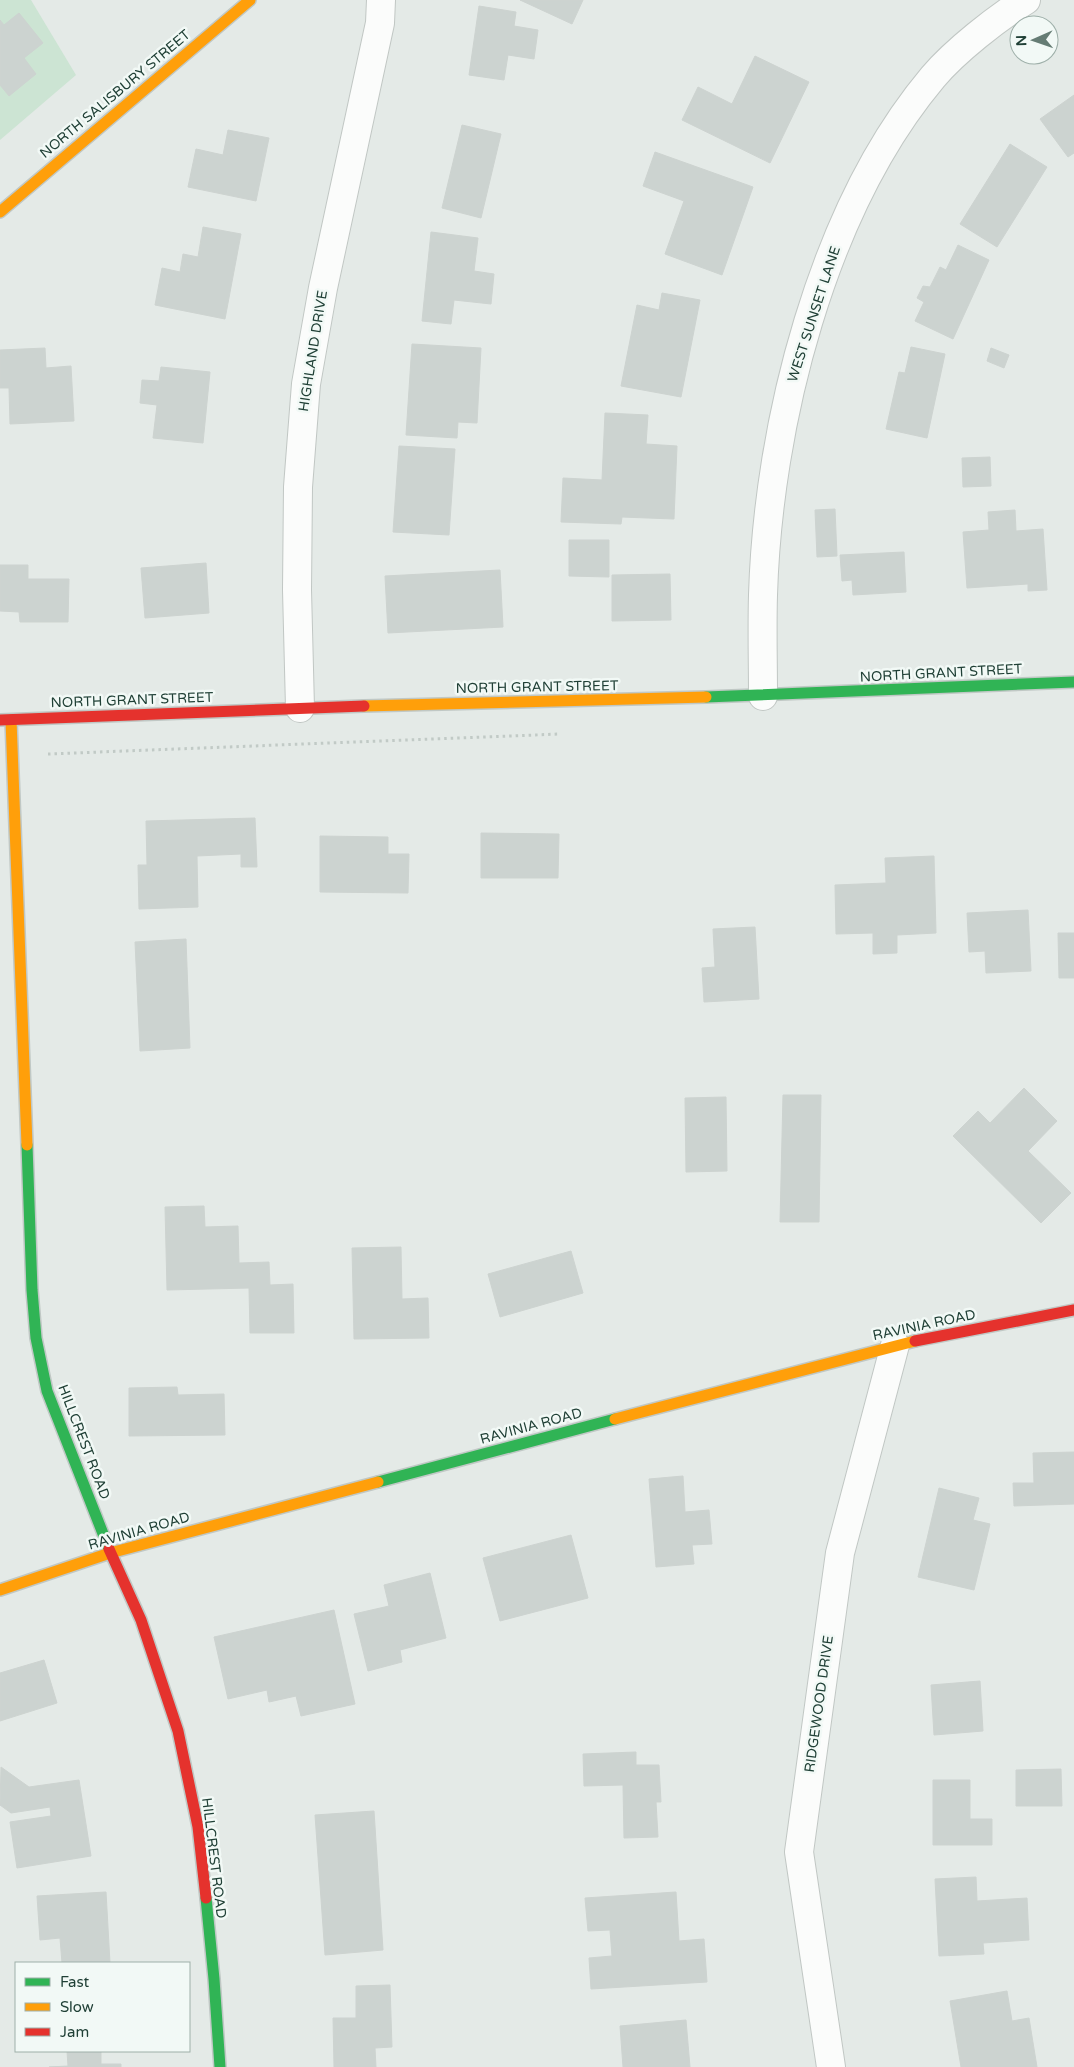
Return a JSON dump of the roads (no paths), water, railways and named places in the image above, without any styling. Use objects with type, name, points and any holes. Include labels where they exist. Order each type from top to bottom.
[{"type":"street","name":"NORTH SALISBURY STREET","points":[[0,212],[250,0]]},
{"type":"street","name":"HIGHLAND DRIVE","points":[[300,708],[297,590],[298,487],[306,384],[322,288],[380,23],[381,0]]},
{"type":"street","name":"WEST SUNSET LANE","points":[[763,696],[763,594],[771,500],[780,435],[794,372],[831,255],[860,190],[894,130],[934,76],[977,36],[1026,0]]},
{"type":"street","name":"NORTH GRANT STREET","points":[[6,720],[300,708],[763,696],[1074,682]]},
{"type":"street","name":"HILLCREST ROAD","points":[[6,720],[32,1290],[36,1338],[47,1391],[110,1553],[141,1620],[178,1731],[198,1826],[214,1979],[220,2067]]},
{"type":"street","name":"RAVINIA ROAD","points":[[0,1590],[110,1553],[895,1345],[1074,1310]]},
{"type":"street","name":"RIDGEWOOD DRIVE","points":[[831,2067],[799,1852],[840,1554],[895,1345]]}]
